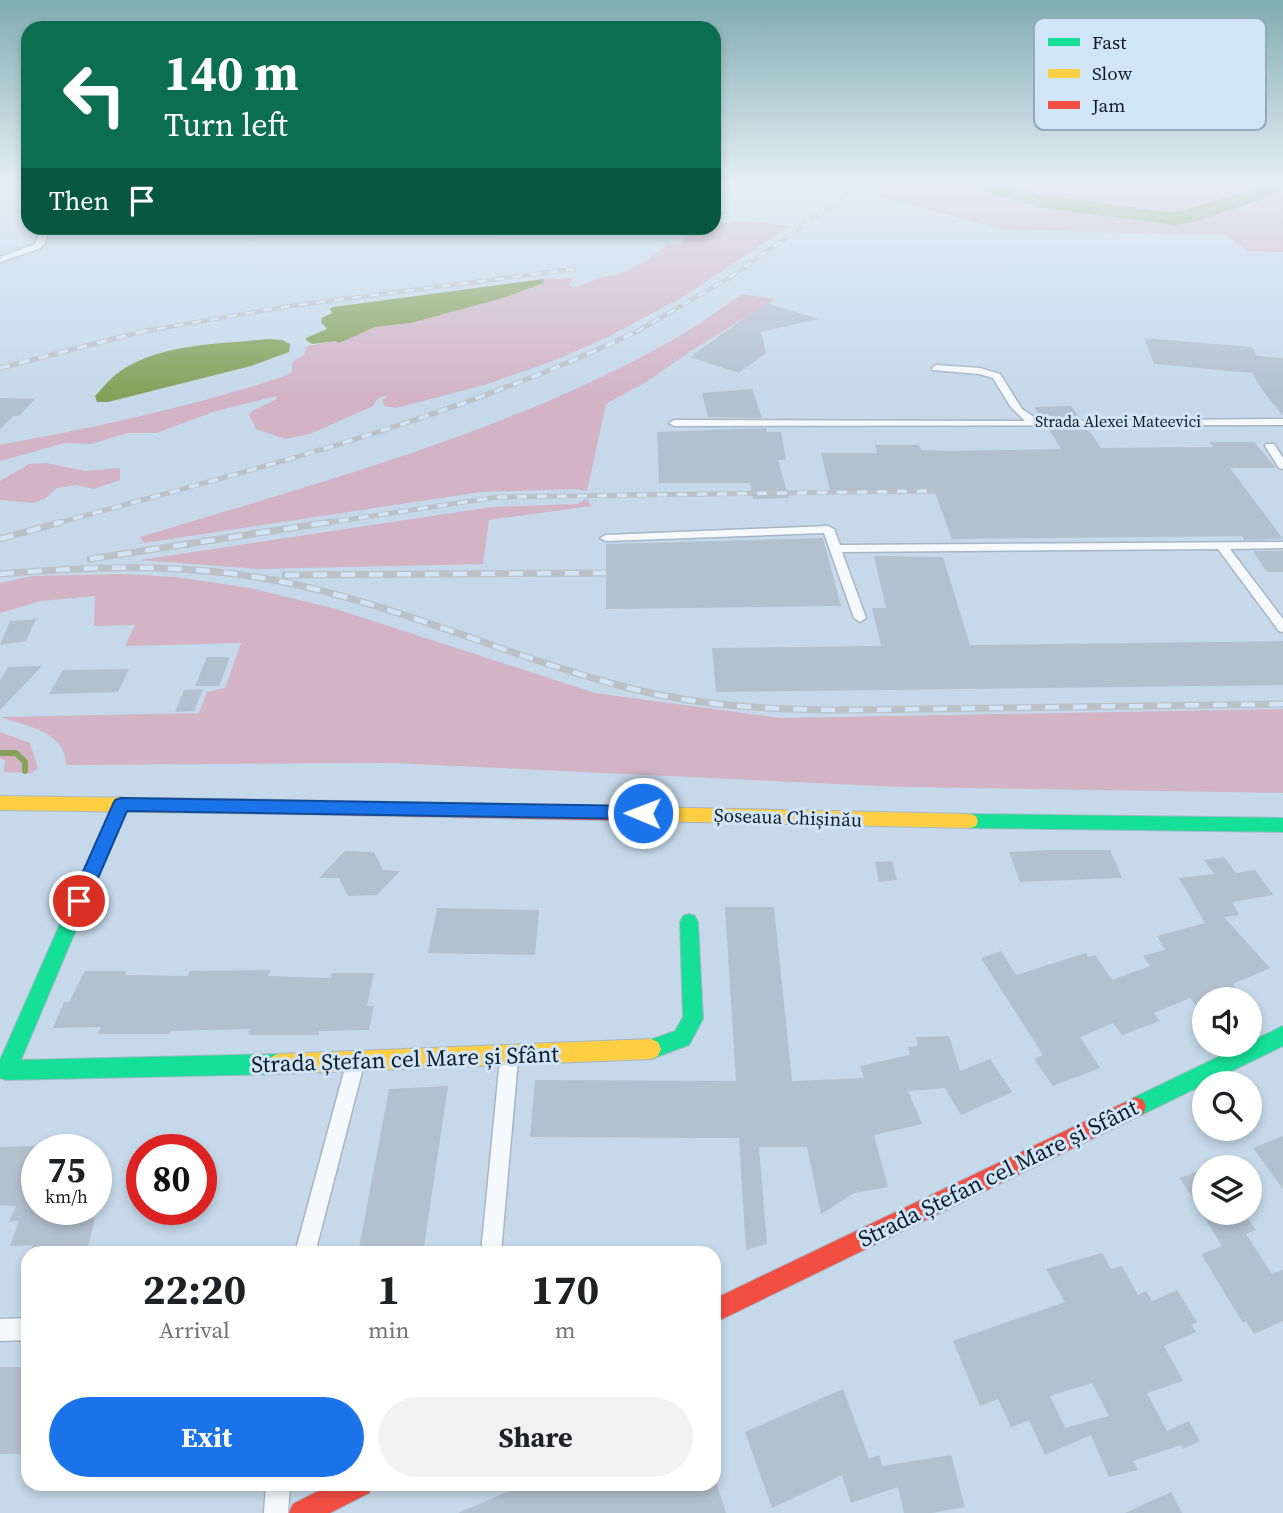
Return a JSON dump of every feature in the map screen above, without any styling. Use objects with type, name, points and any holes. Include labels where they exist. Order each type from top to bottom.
[{"type":"main road","name":"Șoseaua Chișinău","points":[[0,803],[1283,825]]},
{"type":"main road","points":[[3,1076],[121,804]]},
{"type":"main road","name":"Strada Ștefan cel Mare și Sfânt","points":[[3,1076],[429,1061],[509,1054],[656,1049],[682,1038],[692,1019],[689,922]]},
{"type":"main road","name":"Strada Ștefan cel Mare și Sfânt","points":[[721,1308],[1283,1036]]},
{"type":"main road","points":[[302,1513],[346,1491]]},
{"type":"lane","points":[[0,260],[19,254]]},
{"type":"lane","name":"Strada Alexei Mateevici","points":[[936,368],[980,371],[997,376],[1018,412],[1026,420],[1039,424],[1283,422]]},
{"type":"lane","points":[[674,423],[1039,424]]},
{"type":"lane","points":[[1269,446],[1283,466]]},
{"type":"lane","points":[[606,538],[828,528],[860,618]]},
{"type":"lane","points":[[837,549],[1283,545]]},
{"type":"lane","points":[[1222,546],[1283,627]]},
{"type":"lane","points":[[492,1246],[509,1054]]},
{"type":"lane","points":[[307,1246],[356,1063]]},
{"type":"lane","points":[[0,1330],[21,1329]]},
{"type":"lane","points":[[276,1513],[278,1491]]},
{"type":"shaded area","points":[[656,254],[748,254],[686,295],[606,338],[553,361],[484,385],[396,408],[384,406],[382,400],[387,397],[382,397],[373,406],[310,434],[285,439],[256,429],[249,415],[277,399],[276,396],[216,411],[157,433],[128,433],[91,444],[65,443],[0,461],[0,445],[144,415],[285,376],[292,372],[292,362],[304,355],[307,346],[335,341],[339,343],[375,327],[411,323],[503,298],[544,283],[543,279],[573,278],[569,285],[574,288],[602,277],[619,274]]},
{"type":"shaded area","points":[[543,279],[544,283],[503,298],[411,323],[375,327],[339,343],[335,341],[312,344],[306,340],[327,329],[321,322],[322,318],[332,313],[330,309],[333,307]]},
{"type":"shaded area","points":[[742,294],[775,299],[646,382],[606,404],[587,491],[576,489],[481,492],[144,543],[140,537],[411,453],[543,403],[608,374],[671,341]]},
{"type":"shaded area","points":[[269,339],[290,344],[289,352],[251,366],[108,402],[97,402],[95,396],[114,376],[148,357],[188,347]]},
{"type":"shaded area","points":[[47,463],[85,471],[120,468],[120,480],[94,489],[76,485],[57,488],[46,498],[33,503],[0,500],[0,481],[29,464]]},
{"type":"shaded area","points":[[587,499],[591,506],[489,520],[483,564],[258,569],[140,560],[492,507],[577,504]]},
{"type":"shaded area","points":[[124,574],[176,577],[250,588],[336,609],[595,693],[781,718],[1283,709],[1283,793],[901,787],[391,763],[66,765],[64,754],[52,738],[43,732],[0,717],[199,713],[207,692],[225,688],[241,643],[125,646],[135,625],[94,626],[95,596],[41,601],[0,613],[0,583],[33,576]]},
{"type":"shaded area","points":[[0,732],[30,743],[38,768],[31,773],[4,772],[5,760],[0,759]]},
{"type":"building","points":[[766,303],[819,319],[761,332],[766,353],[739,373],[690,357]]},
{"type":"building","points":[[1144,338],[1252,347],[1257,356],[1283,358],[1283,416],[1252,373],[1154,364]]},
{"type":"building","points":[[752,389],[762,418],[708,417],[702,393]]},
{"type":"building","points":[[0,398],[35,399],[19,416],[13,416],[0,429]]},
{"type":"building","points":[[1071,406],[1080,418],[1042,418],[1034,407]]},
{"type":"building","points":[[766,428],[767,432],[781,432],[786,460],[778,460],[789,498],[753,499],[750,483],[659,483],[657,432]]},
{"type":"building","points":[[1048,428],[1087,428],[1101,448],[1213,447],[1209,442],[1254,442],[1276,468],[1230,468],[1283,539],[1244,540],[1242,536],[952,539],[934,490],[830,491],[821,453],[877,453],[875,445],[919,445],[921,450],[946,451],[1061,449]]},
{"type":"building","points":[[823,538],[841,606],[606,609],[606,544]]},
{"type":"building","points":[[1253,551],[1283,551],[1283,572],[1267,572]]},
{"type":"building","points":[[874,556],[943,557],[970,645],[1283,641],[1283,685],[716,692],[712,648],[881,646],[872,608],[886,608]]},
{"type":"building","points":[[36,619],[26,641],[0,645],[10,621]]},
{"type":"building","points":[[207,657],[230,657],[219,686],[195,686]]},
{"type":"building","points":[[42,666],[0,710],[0,681],[8,667]]},
{"type":"building","points":[[129,669],[118,692],[49,694],[63,670]]},
{"type":"building","points":[[203,689],[194,711],[175,712],[184,690]]},
{"type":"building","points":[[1110,850],[1122,878],[1020,882],[1009,852]]},
{"type":"building","points":[[345,851],[374,852],[383,870],[400,871],[377,895],[348,896],[339,878],[319,878]]},
{"type":"building","points":[[1224,857],[1236,873],[1255,870],[1273,895],[1232,902],[1239,915],[1224,917],[1270,968],[1233,984],[1235,987],[1192,987],[1192,1001],[1190,998],[1154,1013],[1160,1021],[1122,1035],[1113,1023],[1080,1037],[1100,1068],[1053,1086],[1034,1059],[1043,1055],[981,958],[1001,951],[1016,975],[1086,953],[1088,957],[1095,955],[1112,980],[1150,966],[1143,956],[1165,950],[1157,936],[1205,923],[1179,878],[1214,874],[1204,860]]},
{"type":"building","points":[[892,861],[897,880],[879,882],[875,862]]},
{"type":"building","points":[[725,907],[774,907],[792,1081],[864,1078],[860,1066],[910,1055],[908,1047],[918,1046],[916,1037],[949,1036],[960,1071],[990,1059],[1012,1092],[961,1115],[945,1088],[908,1091],[922,1124],[874,1135],[888,1187],[854,1193],[821,1214],[807,1147],[759,1147],[767,1244],[746,1250],[739,1138],[530,1137],[535,1080],[736,1081]]},
{"type":"building","points":[[437,908],[539,910],[535,955],[428,953]]},
{"type":"building","points":[[271,970],[268,976],[331,978],[332,973],[374,973],[367,1006],[374,1006],[369,1030],[319,1031],[319,1035],[248,1035],[250,1029],[170,1031],[169,1034],[98,1034],[101,1027],[53,1028],[64,1002],[69,1002],[85,971],[188,976],[190,971]]},
{"type":"building","points":[[448,1086],[424,1246],[359,1246],[389,1089]]},
{"type":"building","points":[[1283,1136],[1283,1189],[1262,1160],[1262,1155],[1258,1155],[1253,1148]]},
{"type":"building","points":[[21,1146],[21,1225],[93,1225],[88,1246],[10,1246],[19,1221],[9,1222],[16,1206],[0,1205],[0,1147]]},
{"type":"building","points":[[1192,1174],[1192,1197],[1180,1178]]},
{"type":"building","points":[[1209,1225],[1252,1225],[1256,1230],[1246,1234],[1272,1274],[1283,1270],[1283,1321],[1254,1334],[1246,1321],[1243,1323],[1201,1254],[1222,1246]]},
{"type":"building","points":[[1102,1253],[1111,1269],[1122,1266],[1138,1295],[1146,1291],[1152,1301],[1177,1290],[1197,1322],[1191,1325],[1196,1332],[1164,1346],[1183,1381],[1147,1393],[1167,1431],[1189,1421],[1200,1441],[1183,1449],[1181,1445],[1133,1461],[1138,1470],[1109,1477],[1091,1435],[1045,1455],[1029,1420],[1011,1427],[998,1399],[980,1406],[953,1341],[1065,1302],[1046,1269]],"holes":[[[1092,1383],[1109,1416],[1065,1428],[1050,1396]]]},
{"type":"building","points":[[0,1367],[21,1367],[21,1454],[0,1454]]},
{"type":"building","points":[[843,1389],[869,1459],[879,1455],[882,1466],[951,1455],[965,1507],[932,1513],[904,1513],[898,1487],[851,1503],[842,1475],[772,1508],[745,1432]]},
{"type":"building","points":[[510,1491],[719,1491],[726,1513],[458,1513]]},
{"type":"building","points":[[1171,1492],[1182,1513],[1125,1513]]},
{"type":"waterway","points":[[0,753],[16,753],[25,762],[25,771]]},
{"type":"railway","points":[[637,331],[729,278],[764,254]]},
{"type":"railway","points":[[143,331],[284,307],[574,269]]},
{"type":"railway","points":[[143,331],[148,330]]},
{"type":"railway","points":[[0,368],[143,331]]},
{"type":"railway","points":[[54,524],[278,462],[425,416],[570,362],[637,331]]},
{"type":"railway","points":[[319,524],[498,497],[934,491]]},
{"type":"railway","points":[[0,539],[61,522]]},
{"type":"railway","points":[[90,559],[330,522]]},
{"type":"railway","points":[[0,574],[140,568],[210,571],[279,581],[368,604],[588,677],[660,695],[715,704],[853,710],[1283,704]]},
{"type":"railway","points":[[285,575],[606,573]]},
{"type":"traffic: fast","points":[[121,804],[6,1070],[278,1064]]},
{"type":"traffic: fast","points":[[970,821],[1283,825]]},
{"type":"traffic: fast","points":[[651,1049],[682,1038],[693,1019],[689,922]]},
{"type":"traffic: fast","points":[[1136,1107],[1283,1036]]},
{"type":"traffic: slow","points":[[0,803],[288,807]]},
{"type":"traffic: slow","points":[[646,814],[970,821]]},
{"type":"traffic: slow","points":[[278,1064],[651,1049]]},
{"type":"traffic: jam","points":[[288,807],[646,814]]},
{"type":"traffic: jam","points":[[721,1308],[1136,1107]]},
{"type":"traffic: jam","points":[[302,1513],[346,1491]]},
{"type":"route","points":[[79,901],[121,804],[643,813]]}]
